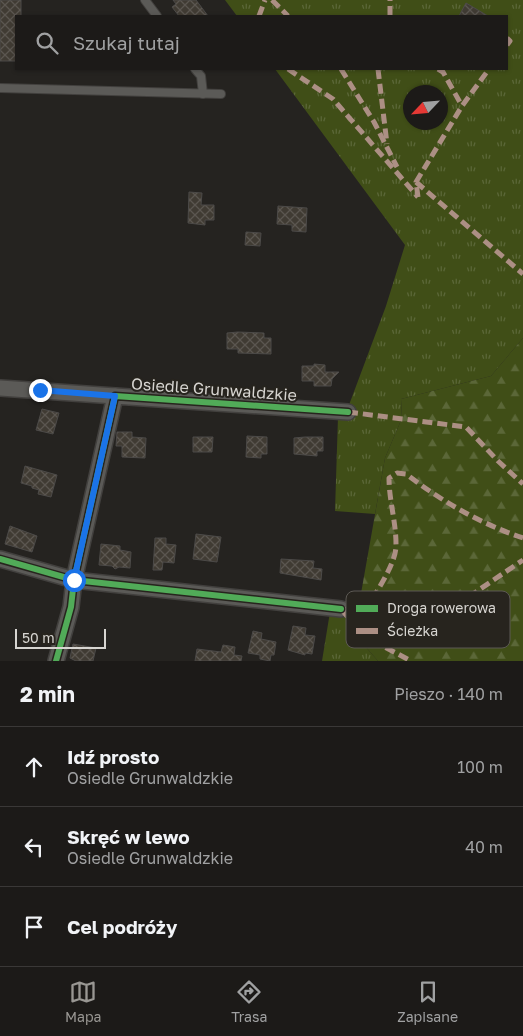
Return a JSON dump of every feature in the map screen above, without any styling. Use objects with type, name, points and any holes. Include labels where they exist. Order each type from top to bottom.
[{"type":"street","name":"Osiedle Grunwaldzkie","points":[[0,388],[348,412]]},
{"type":"street","name":"Osiedle Grunwaldzkie","points":[[56,661],[71,607],[74,580],[115,396]]},
{"type":"street","points":[[0,559],[74,580],[341,609]]},
{"type":"lane","points":[[144,0],[156,15]]},
{"type":"lane","points":[[196,70],[200,76],[203,94]]},
{"type":"lane","points":[[0,88],[221,94]]},
{"type":"green space","points":[[225,0],[523,0],[523,338],[491,376],[401,399],[402,418],[385,458],[375,514],[335,511],[338,417],[349,405],[386,306],[405,245],[276,70],[508,70],[508,15],[236,15]]},
{"type":"green space","points":[[523,338],[523,661],[378,661],[367,648],[510,648],[510,591],[361,591],[385,458],[402,418],[401,399],[491,376]]},
{"type":"green space","points":[[330,612],[346,614],[346,648],[367,648],[378,661],[322,661]]},
{"type":"building","points":[[0,0],[21,0],[21,15],[15,15],[15,61],[0,61]]},
{"type":"building","points":[[173,0],[196,0],[207,15],[178,15],[172,7],[176,4]]},
{"type":"building","points":[[466,3],[486,15],[460,15]]},
{"type":"building","points":[[189,192],[202,193],[201,205],[214,205],[214,220],[205,220],[205,225],[188,223]]},
{"type":"building","points":[[278,206],[307,208],[306,232],[292,231],[292,225],[277,224]]},
{"type":"building","points":[[246,232],[261,233],[260,246],[245,245]]},
{"type":"building","points":[[227,333],[264,333],[264,338],[271,338],[271,354],[238,353],[238,349],[227,349]]},
{"type":"building","points":[[314,364],[325,365],[325,372],[339,372],[332,379],[331,386],[314,386],[314,381],[302,381],[302,366],[314,366]]},
{"type":"building","points":[[42,409],[59,413],[53,434],[36,430]]},
{"type":"building","points":[[117,432],[132,432],[132,437],[146,438],[145,458],[122,457],[122,446],[116,446]]},
{"type":"building","points":[[247,436],[267,437],[267,454],[261,454],[261,458],[246,457]]},
{"type":"building","points":[[193,437],[213,437],[212,452],[193,452]]},
{"type":"building","points":[[323,437],[323,451],[317,451],[317,456],[294,454],[294,438]]},
{"type":"building","points":[[25,466],[57,475],[51,497],[38,494],[39,490],[21,483]]},
{"type":"building","points":[[10,526],[37,536],[32,552],[5,544]]},
{"type":"building","points":[[196,534],[221,537],[217,562],[193,559]]},
{"type":"building","points":[[155,538],[166,538],[166,544],[176,545],[174,563],[163,562],[162,570],[153,570]]},
{"type":"building","points":[[101,544],[120,546],[120,550],[131,552],[130,568],[119,567],[115,569],[112,566],[99,565]]},
{"type":"building","points":[[281,559],[314,561],[313,568],[322,569],[321,580],[280,573]]},
{"type":"building","points":[[293,626],[306,628],[305,635],[315,636],[312,654],[305,653],[305,655],[288,650]]},
{"type":"building","points":[[253,631],[262,633],[261,639],[276,642],[274,655],[271,655],[270,661],[260,659],[260,655],[248,653]]},
{"type":"building","points":[[73,644],[96,648],[93,661],[76,661],[70,658]]},
{"type":"building","points":[[223,645],[235,647],[234,655],[242,656],[241,661],[195,661],[197,649],[221,652]]},
{"type":"marked path","points":[[259,15],[265,0]]},
{"type":"marked path","points":[[272,0],[287,15]]},
{"type":"marked path","points":[[390,0],[390,15]]},
{"type":"marked path","points":[[508,39],[510,41],[508,44]]},
{"type":"marked path","points":[[290,70],[333,99],[418,197]]},
{"type":"marked path","points":[[342,70],[374,122],[397,167]]},
{"type":"marked path","points":[[378,70],[387,144]]},
{"type":"marked path","points":[[440,70],[443,72],[462,106]]},
{"type":"marked path","points":[[418,197],[416,182],[462,106],[488,70]]},
{"type":"marked path","points":[[416,182],[523,274]]},
{"type":"marked path","points":[[348,412],[466,427],[523,484]]},
{"type":"marked path","points":[[377,591],[389,570],[395,552],[396,536],[389,478],[397,473],[406,474],[434,494],[476,519],[523,538]]},
{"type":"marked path","points":[[477,591],[523,560]]},
{"type":"marked path","points":[[341,609],[346,610]]},
{"type":"marked path","points":[[341,609],[346,615]]},
{"type":"marked path","points":[[387,648],[411,661]]},
{"type":"cycle path","points":[[56,661],[71,607],[74,580],[115,396],[348,412]]},
{"type":"cycle path","points":[[0,559],[74,580],[341,609]]},
{"type":"route","points":[[40,390],[115,396],[88,526],[74,580]]}]
